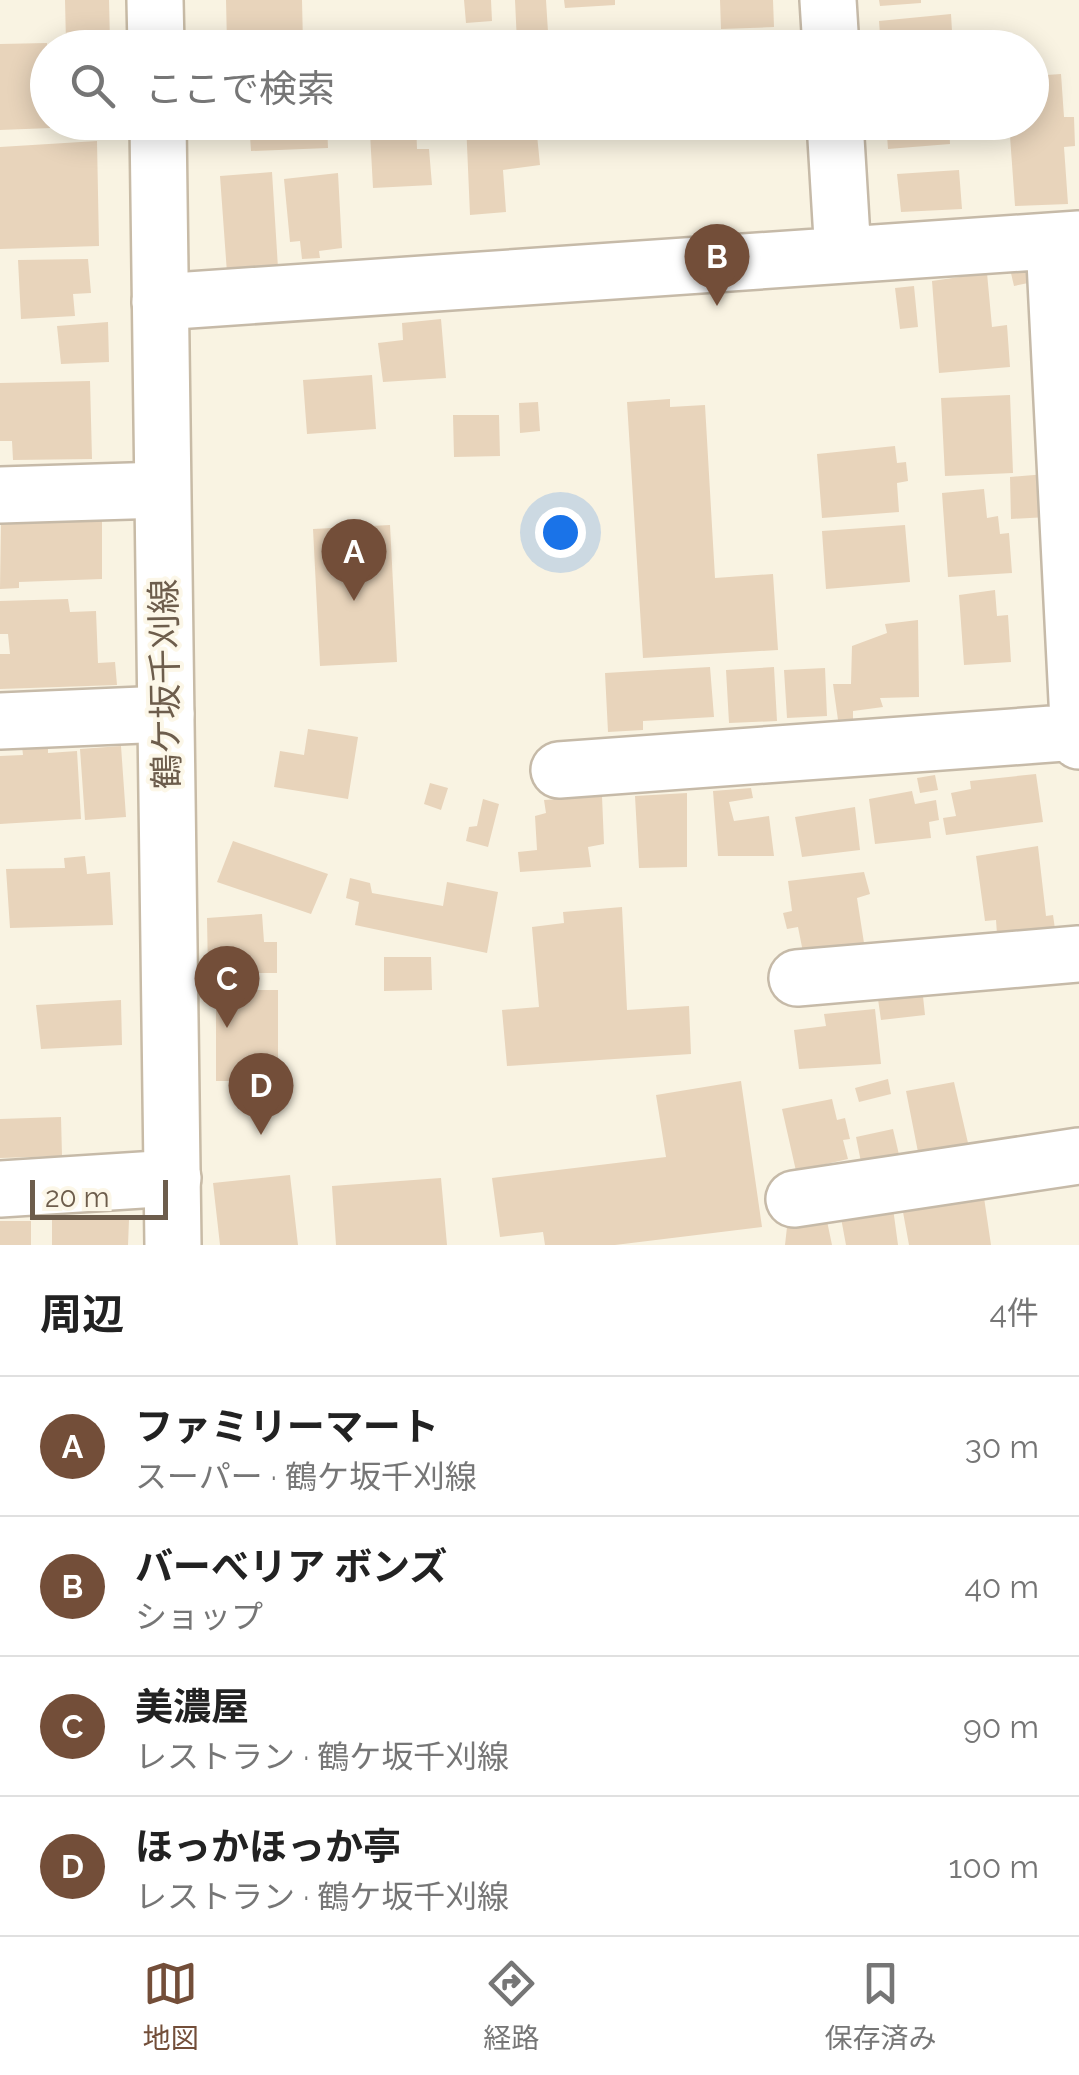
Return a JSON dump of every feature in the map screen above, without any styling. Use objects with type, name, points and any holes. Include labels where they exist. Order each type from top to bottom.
[{"type":"street","points":[[156,0],[156,30]]},
{"type":"street","points":[[828,0],[830,30]]},
{"type":"street","name":"鶴ケ坂千刈線","points":[[158,140],[173,1245]]},
{"type":"street","points":[[837,140],[844,255]]},
{"type":"street","points":[[160,302],[1066,240],[1079,742]]},
{"type":"street","points":[[0,495],[162,490]]},
{"type":"street","points":[[0,722],[166,714]]},
{"type":"street","points":[[559,770],[1078,732]]},
{"type":"street","points":[[797,978],[1079,954]]},
{"type":"street","points":[[794,1199],[1079,1156]]},
{"type":"street","points":[[0,1189],[172,1178]]},
{"type":"building","points":[[65,0],[109,0],[110,30],[66,30]]},
{"type":"building","points":[[226,0],[302,0],[303,30],[227,30]]},
{"type":"building","points":[[464,0],[491,0],[492,21],[466,23]]},
{"type":"building","points":[[515,0],[546,0],[548,30],[516,30]]},
{"type":"building","points":[[564,0],[615,0],[615,5],[565,8]]},
{"type":"building","points":[[720,0],[773,0],[774,27],[721,29]]},
{"type":"building","points":[[879,0],[921,0],[921,3],[880,6]]},
{"type":"building","points":[[951,14],[952,30],[880,30],[879,21]]},
{"type":"building","points":[[30,43],[30,129],[0,130],[0,44]]},
{"type":"building","points":[[1061,74],[1064,117],[1074,117],[1075,146],[1064,147],[1068,204],[1015,206],[1010,140],[1049,140],[1049,75]]},
{"type":"building","points":[[250,140],[328,140],[328,148],[251,151]]},
{"type":"building","points":[[370,140],[417,140],[417,149],[429,149],[432,185],[373,188]]},
{"type":"building","points":[[467,140],[538,140],[540,165],[503,170],[506,212],[470,215]]},
{"type":"building","points":[[887,140],[950,140],[950,144],[888,149]]},
{"type":"building","points":[[97,141],[99,246],[0,249],[0,147]]},
{"type":"building","points":[[959,170],[962,209],[901,212],[897,174]]},
{"type":"building","points":[[272,172],[278,268],[227,273],[220,176]]},
{"type":"building","points":[[338,173],[342,248],[319,251],[320,258],[302,259],[300,241],[290,242],[284,179]]},
{"type":"building","points":[[88,259],[91,293],[73,294],[75,316],[21,319],[18,260]]},
{"type":"building","points":[[1030,264],[1033,282],[1014,286],[1010,269]]},
{"type":"building","points":[[987,273],[992,327],[1007,325],[1010,367],[939,373],[932,281]]},
{"type":"building","points":[[914,286],[918,327],[900,329],[895,288]]},
{"type":"building","points":[[441,319],[446,378],[383,382],[378,343],[403,340],[402,323]]},
{"type":"building","points":[[108,322],[109,362],[61,364],[57,326]]},
{"type":"building","points":[[372,375],[376,429],[307,434],[303,380]]},
{"type":"building","points":[[90,381],[92,459],[13,460],[12,441],[0,441],[0,383]]},
{"type":"building","points":[[1010,395],[1013,473],[945,476],[941,398]]},
{"type":"building","points":[[670,399],[670,407],[705,405],[715,578],[773,574],[778,650],[643,658],[627,402]]},
{"type":"building","points":[[538,402],[540,431],[520,433],[519,403]]},
{"type":"building","points":[[453,415],[499,415],[500,456],[454,457]]},
{"type":"building","points":[[895,446],[897,463],[906,462],[908,481],[897,483],[899,512],[822,518],[817,454]]},
{"type":"building","points":[[1046,474],[1048,517],[1011,519],[1010,477]]},
{"type":"building","points":[[984,489],[987,518],[998,516],[1000,534],[1009,533],[1012,573],[948,577],[942,493]]},
{"type":"building","points":[[102,512],[102,579],[19,582],[19,588],[0,589],[1,522]]},
{"type":"building","points":[[390,525],[397,662],[320,666],[313,529]]},
{"type":"building","points":[[905,525],[910,582],[826,589],[822,531]]},
{"type":"building","points":[[995,590],[997,616],[1008,615],[1011,662],[964,665],[959,595]]},
{"type":"building","points":[[68,599],[70,612],[96,611],[98,663],[115,662],[117,685],[0,689],[0,654],[10,654],[8,634],[0,634],[0,601]]},
{"type":"building","points":[[918,620],[919,697],[880,698],[883,707],[853,711],[853,719],[838,720],[833,684],[851,684],[852,646],[887,633],[885,624]]},
{"type":"building","points":[[710,667],[714,717],[643,721],[643,730],[608,732],[605,673]]},
{"type":"building","points":[[774,667],[777,721],[729,723],[726,670]]},
{"type":"building","points":[[825,668],[827,716],[787,718],[784,670]]},
{"type":"building","points":[[308,729],[358,737],[348,799],[274,787],[280,751],[304,755]]},
{"type":"building","points":[[48,745],[48,753],[77,751],[81,819],[0,824],[0,756],[23,755],[22,746]]},
{"type":"building","points":[[121,746],[126,817],[85,820],[80,749]]},
{"type":"building","points":[[1036,774],[1043,822],[946,835],[943,818],[956,816],[951,793],[971,789],[970,781]]},
{"type":"building","points":[[935,775],[938,790],[920,793],[917,778]]},
{"type":"building","points":[[430,783],[448,788],[441,810],[424,804]]},
{"type":"building","points":[[751,788],[753,798],[729,802],[734,821],[769,816],[774,856],[718,856],[713,791]]},
{"type":"building","points":[[912,791],[915,804],[936,800],[939,820],[929,822],[931,838],[875,844],[869,799]]},
{"type":"building","points":[[687,793],[687,867],[639,868],[635,796]]},
{"type":"building","points":[[602,796],[604,844],[588,847],[591,867],[520,872],[518,852],[537,850],[535,816],[546,813],[544,800]]},
{"type":"building","points":[[483,799],[499,804],[488,847],[466,841],[469,827],[477,826]]},
{"type":"building","points":[[855,807],[860,850],[802,857],[795,817]]},
{"type":"building","points":[[233,841],[328,874],[311,914],[217,882]]},
{"type":"building","points":[[1038,846],[1046,916],[1053,915],[1055,929],[997,934],[996,920],[985,921],[976,856]]},
{"type":"building","points":[[85,856],[87,874],[110,872],[113,925],[10,928],[6,869],[65,868],[64,858]]},
{"type":"building","points":[[864,872],[870,894],[857,898],[864,943],[803,952],[798,927],[787,929],[783,913],[792,911],[788,881]]},
{"type":"building","points":[[350,878],[370,883],[372,893],[443,906],[447,882],[498,892],[487,953],[355,925],[359,902],[346,898]]},
{"type":"building","points":[[622,907],[627,1010],[689,1006],[691,1054],[507,1066],[502,1010],[539,1007],[532,927],[564,923],[563,912]]},
{"type":"building","points":[[262,914],[264,942],[277,942],[277,973],[208,973],[207,918]]},
{"type":"building","points":[[384,957],[431,957],[432,990],[384,991]]},
{"type":"building","points":[[922,987],[925,1015],[881,1020],[877,992]]},
{"type":"building","points":[[216,990],[278,990],[278,1081],[216,1081]]},
{"type":"building","points":[[121,1000],[122,1045],[41,1049],[36,1005]]},
{"type":"building","points":[[875,1009],[881,1064],[799,1069],[794,1030],[826,1026],[824,1014]]},
{"type":"building","points":[[888,1079],[891,1094],[859,1102],[855,1088]]},
{"type":"building","points":[[741,1081],[762,1227],[615,1245],[545,1245],[543,1232],[500,1237],[492,1178],[666,1157],[656,1095]]},
{"type":"building","points":[[954,1082],[968,1143],[918,1152],[906,1091]]},
{"type":"building","points":[[832,1099],[837,1120],[845,1118],[850,1139],[843,1140],[848,1159],[796,1171],[782,1109]]},
{"type":"building","points":[[61,1117],[62,1156],[0,1158],[0,1119]]},
{"type":"building","points":[[893,1129],[900,1159],[862,1167],[856,1137]]},
{"type":"building","points":[[290,1175],[298,1245],[220,1245],[213,1183]]},
{"type":"building","points":[[441,1178],[447,1245],[336,1245],[332,1186]]},
{"type":"building","points":[[982,1184],[991,1245],[909,1245],[901,1201]]},
{"type":"building","points":[[893,1208],[898,1245],[846,1245],[841,1218]]},
{"type":"building","points":[[52,1219],[129,1220],[128,1245],[52,1245]]},
{"type":"building","points":[[0,1221],[31,1221],[31,1245],[0,1245]]},
{"type":"building","points":[[827,1221],[832,1245],[785,1245],[787,1227]]},
{"type":"place","name":"バーべリア ボンズ","points":[[717,306]]},
{"type":"place","name":"ファミリーマート","points":[[354,601]]},
{"type":"place","name":"美濃屋","points":[[227,1028]]},
{"type":"place","name":"ほっかほっか亭","points":[[261,1135]]}]
